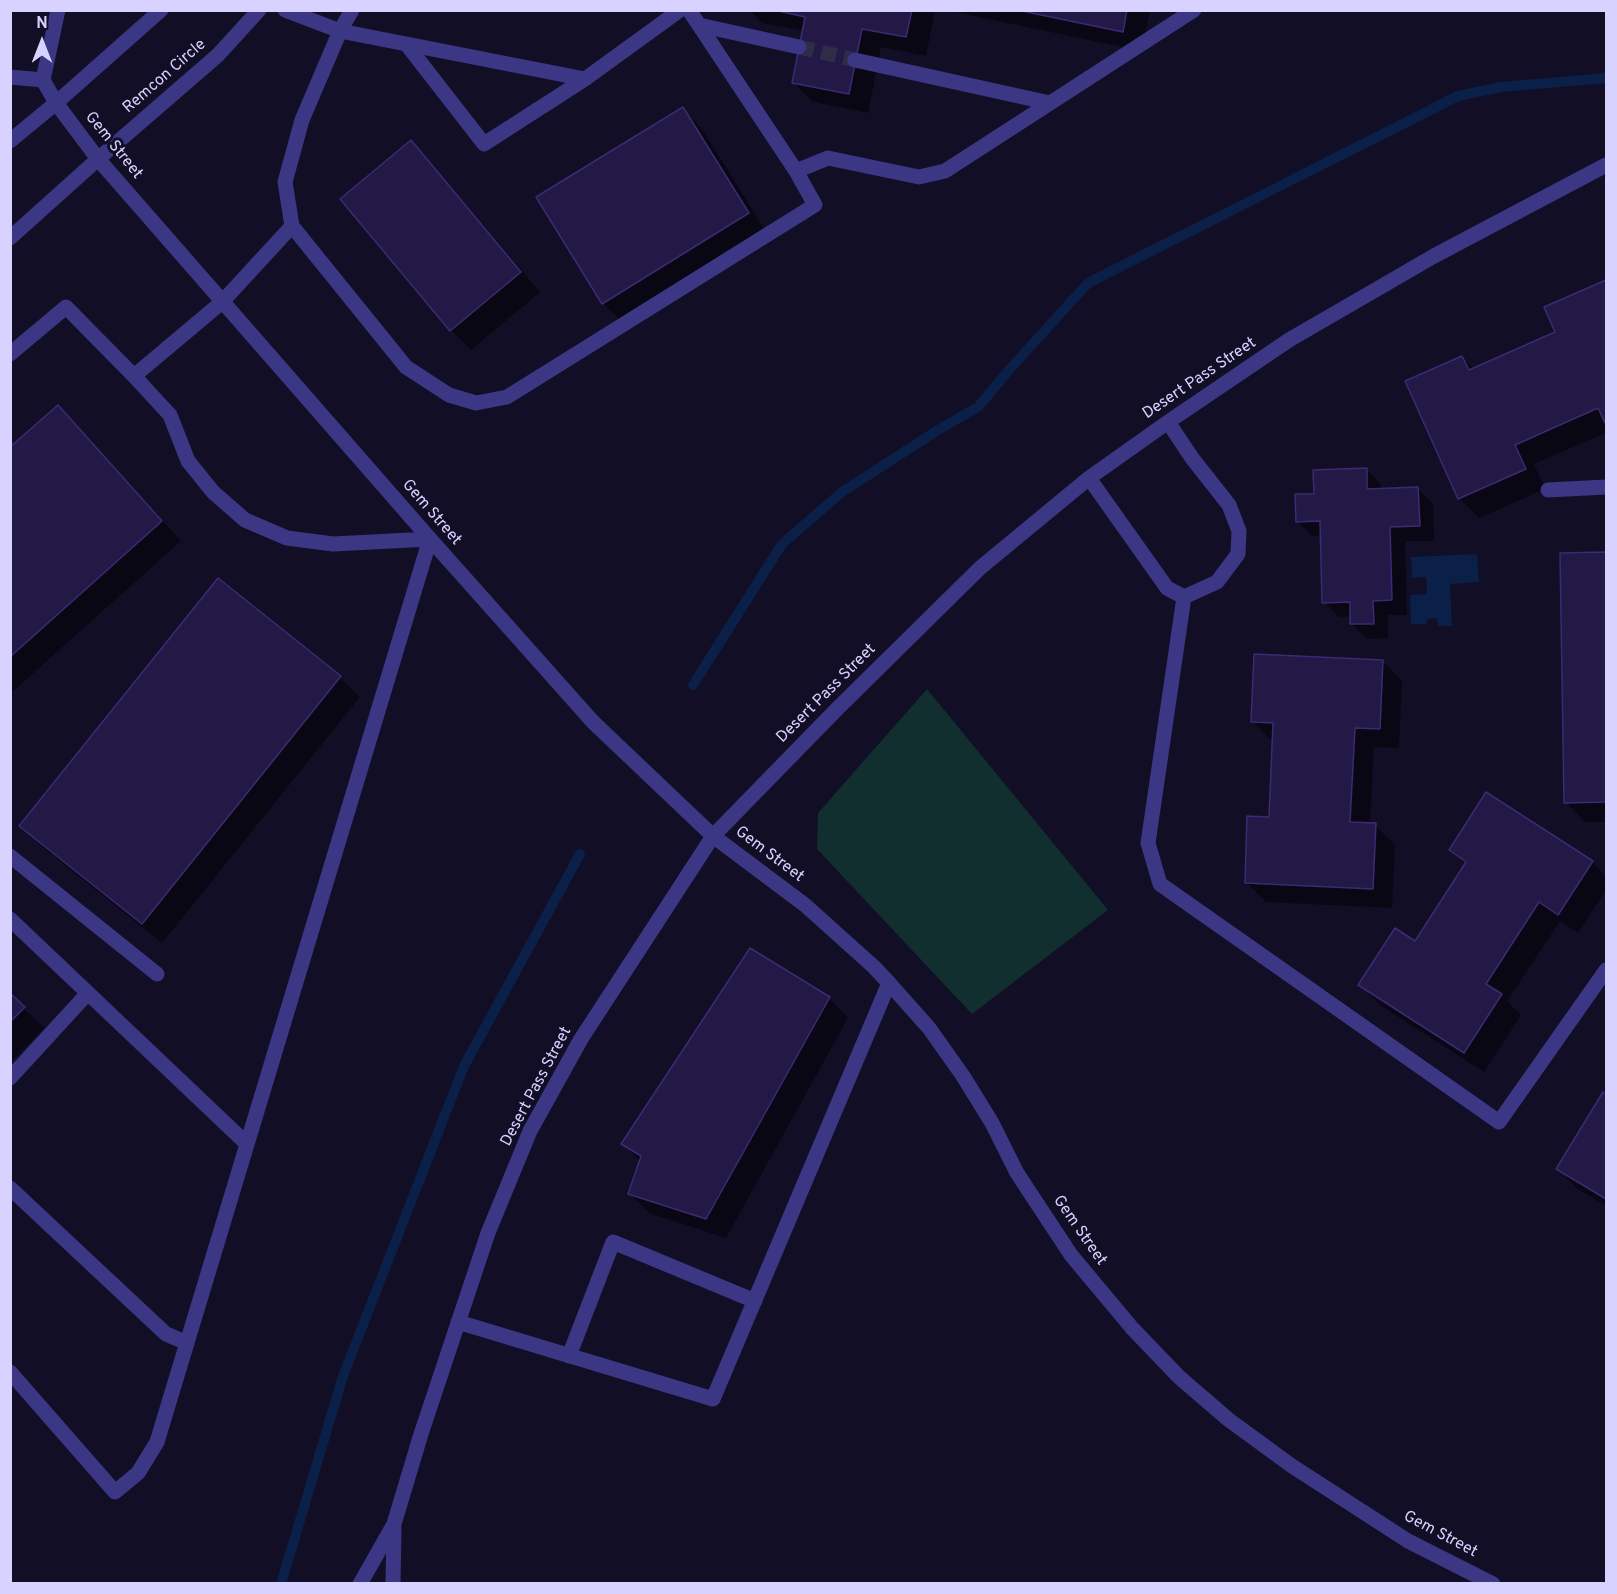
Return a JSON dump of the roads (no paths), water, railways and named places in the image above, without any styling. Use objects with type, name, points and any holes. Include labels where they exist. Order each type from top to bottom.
[{"type":"street","points":[[10,77],[43,80],[58,10]]},
{"type":"street","points":[[10,141],[161,10]]},
{"type":"street","name":"Remcon Circle","points":[[10,238],[218,55],[259,10]]},
{"type":"street","points":[[285,10],[340,31],[585,79]]},
{"type":"street","points":[[352,10],[340,31],[302,120],[285,182],[292,226],[406,367],[449,394],[476,403],[507,397],[815,205],[796,171],[689,10]]},
{"type":"street","points":[[407,45],[484,144],[585,79],[680,10]]},
{"type":"street","points":[[796,171],[828,158],[919,177],[945,171],[1194,10]]},
{"type":"street","points":[[699,25],[799,47]]},
{"type":"street","points":[[855,60],[1050,103]]},
{"type":"street","name":"Gem Street","points":[[43,80],[56,103],[98,159],[593,722],[713,836],[805,904],[874,967],[929,1028],[963,1076],[992,1123],[1017,1173],[1071,1256],[1131,1328],[1179,1377],[1229,1420],[1292,1466],[1408,1541],[1493,1584]]},
{"type":"street","name":"Desert Pass Street","points":[[360,1584],[394,1524],[421,1434],[488,1233],[530,1131],[581,1039],[713,836],[980,568],[1089,478],[1289,340],[1434,256],[1606,165]]},
{"type":"street","points":[[134,376],[222,302],[292,226]]},
{"type":"street","points":[[10,354],[66,307],[170,415],[188,461],[213,492],[245,520],[287,538],[333,544],[430,539],[157,1442],[138,1473],[115,1492],[10,1372]]},
{"type":"street","points":[[1168,422],[1192,458],[1229,505],[1239,531],[1238,554],[1217,582],[1184,597]]},
{"type":"street","points":[[1089,478],[1167,588],[1184,597]]},
{"type":"street","points":[[1548,490],[1606,487]]},
{"type":"street","points":[[1184,597],[1148,843],[1161,884],[1500,1122],[1604,980]]},
{"type":"street","points":[[10,856],[157,974]]},
{"type":"street","points":[[10,919],[247,1144]]},
{"type":"street","points":[[458,1322],[713,1399],[889,984]]},
{"type":"street","points":[[10,1078],[88,993]]},
{"type":"street","points":[[10,1188],[166,1334],[187,1343]]},
{"type":"street","points":[[569,1356],[613,1242],[754,1301]]},
{"type":"street","name":"Desert Pass Street","points":[[393,1584],[394,1524]]},
{"type":"water","points":[[1477,554],[1479,582],[1450,584],[1452,626],[1438,626],[1437,618],[1427,619],[1427,624],[1411,624],[1410,595],[1427,594],[1426,577],[1412,578],[1411,557]]},
{"type":"waterway","points":[[693,685],[782,544],[842,492],[978,407],[1088,283],[1458,96],[1501,87],[1606,78]]},
{"type":"waterway","points":[[281,1584],[343,1376],[464,1066],[580,854]]},
{"type":"tunnel","points":[[799,47],[855,60]]}]
